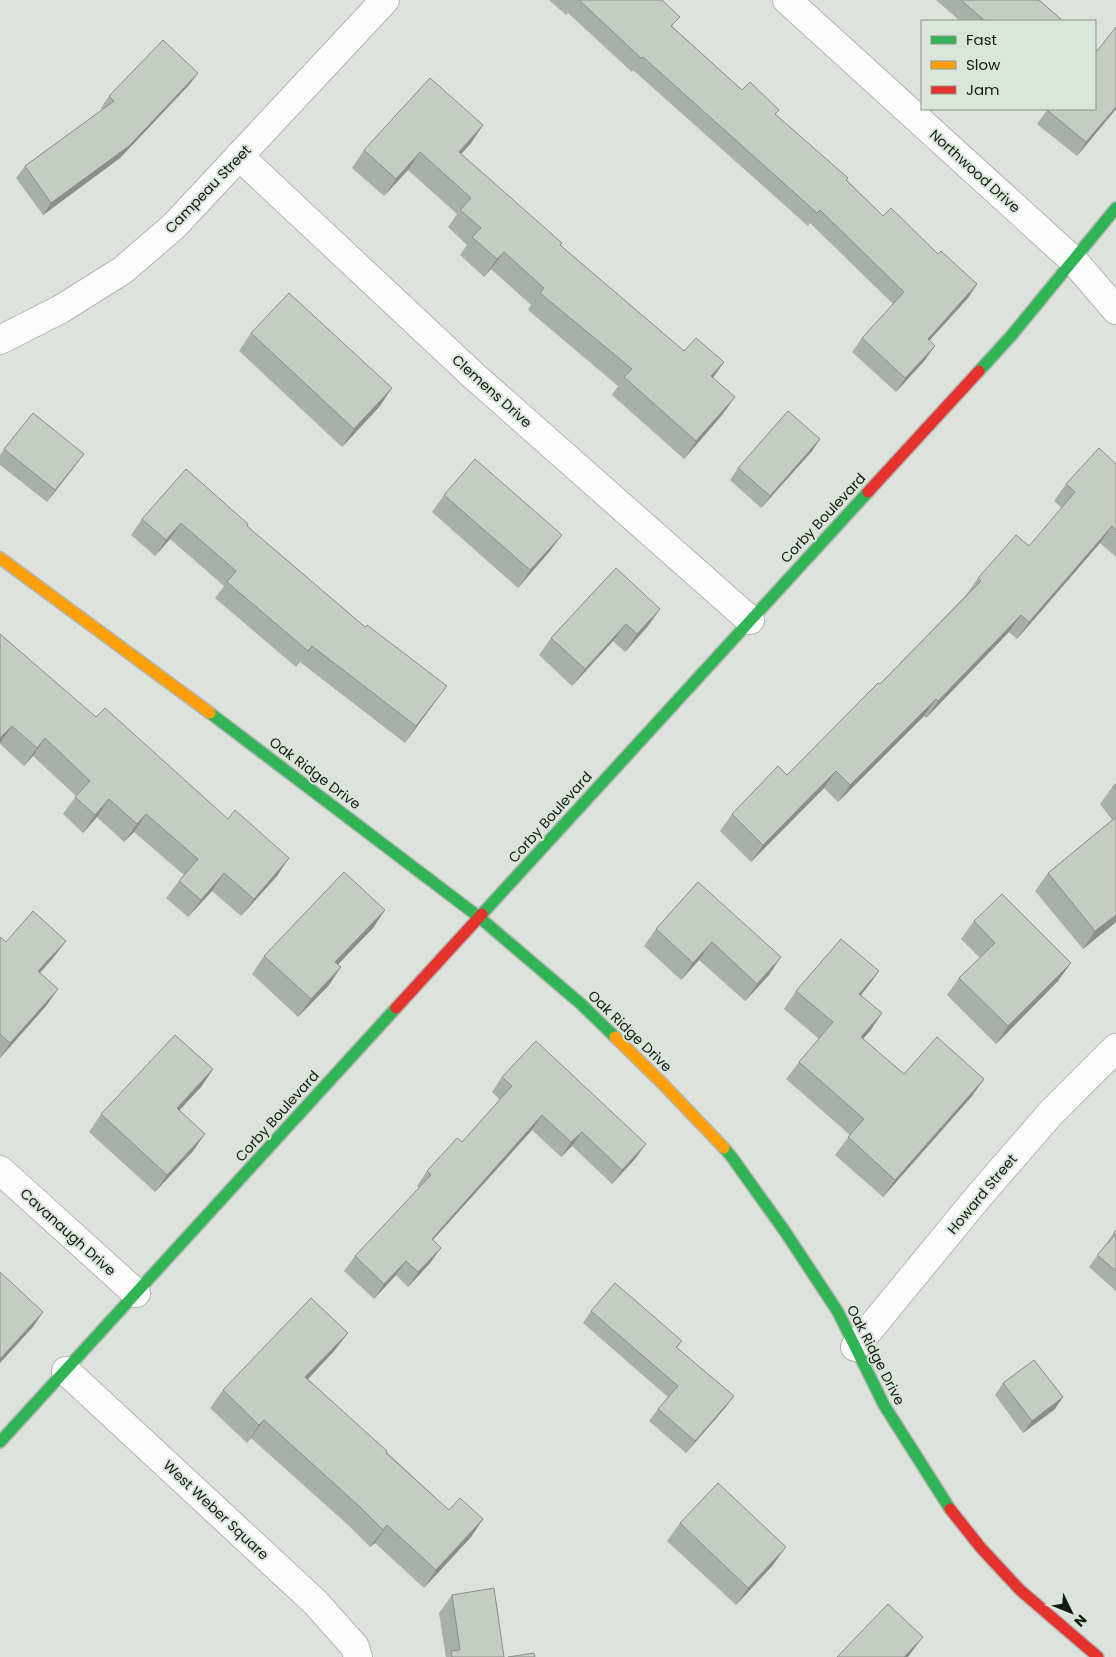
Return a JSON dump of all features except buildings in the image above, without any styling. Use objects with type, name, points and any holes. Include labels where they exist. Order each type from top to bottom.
[{"type":"street","name":"Campeau Street","points":[[0,340],[61,309],[123,270],[174,226],[385,0]]},
{"type":"street","name":"Northwood Drive","points":[[787,0],[1074,261],[1116,310]]},
{"type":"street","name":"Clemens Drive","points":[[239,156],[474,376],[750,620]]},
{"type":"street","name":"Corby Boulevard","points":[[0,1442],[1011,336],[1116,208]]},
{"type":"street","name":"Oak Ridge Drive","points":[[0,558],[276,762],[479,917],[581,1004],[663,1084],[731,1156],[796,1249],[838,1312],[884,1405],[948,1507],[981,1548],[1020,1590],[1098,1657]]},
{"type":"street","name":"Howard Street","points":[[855,1347],[979,1196],[1050,1114],[1116,1048]]},
{"type":"street","name":"Cavanaugh Drive","points":[[0,1170],[136,1293]]},
{"type":"street","name":"West Weber Square","points":[[66,1371],[316,1603],[355,1647],[358,1657]]},
{"type":"traffic: fast","points":[[979,371],[1011,336],[1116,208]]},
{"type":"traffic: fast","points":[[482,914],[868,492]]},
{"type":"traffic: fast","points":[[210,713],[479,917],[581,1004],[615,1037]]},
{"type":"traffic: fast","points":[[0,1442],[396,1008]]},
{"type":"traffic: fast","points":[[724,1148],[786,1233],[838,1312],[884,1405],[950,1509]]},
{"type":"traffic: slow","points":[[0,558],[210,713]]},
{"type":"traffic: slow","points":[[615,1037],[724,1148]]},
{"type":"traffic: jam","points":[[868,492],[979,371]]},
{"type":"traffic: jam","points":[[396,1008],[482,914]]},
{"type":"traffic: jam","points":[[950,1509],[981,1548],[1020,1590],[1098,1657]]}]
